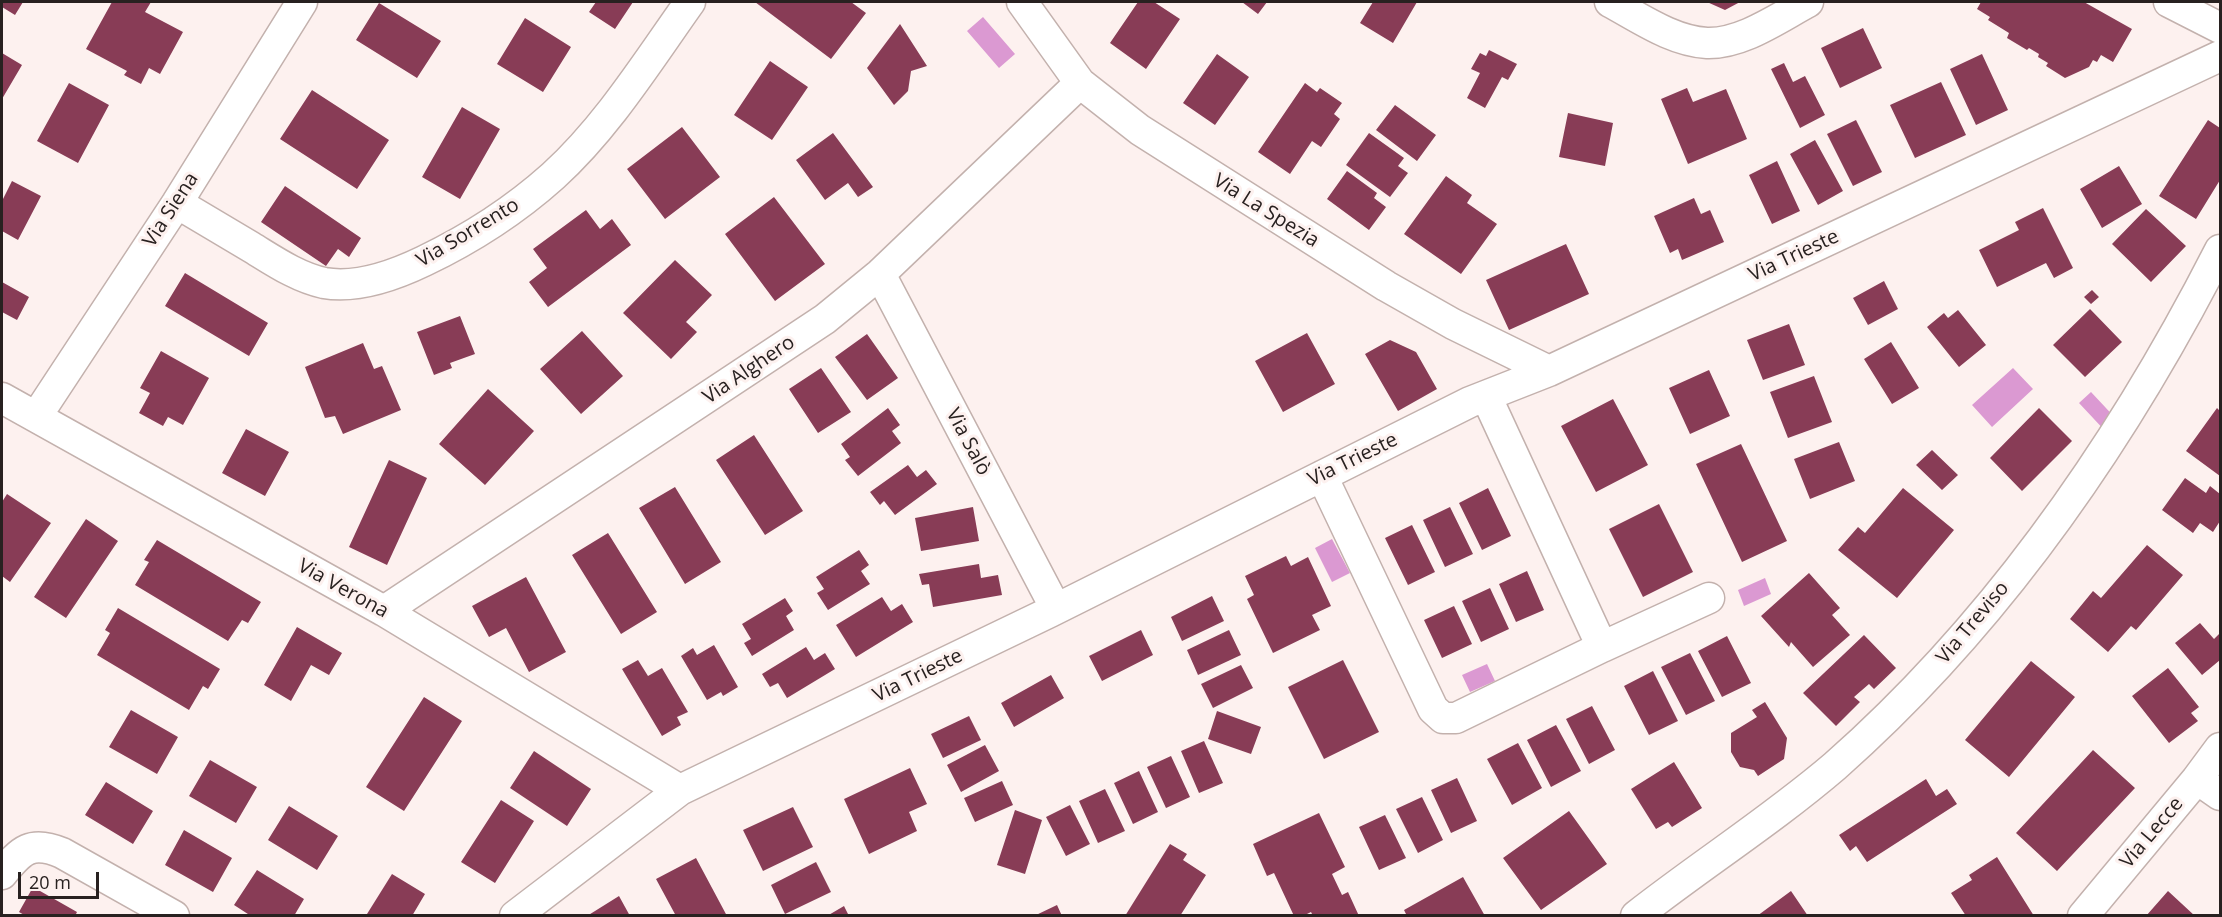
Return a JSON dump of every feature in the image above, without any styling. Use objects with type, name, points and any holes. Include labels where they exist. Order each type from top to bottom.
[{"type":"street","name":"Via Siena","points":[[36,417],[177,202],[302,2]]},
{"type":"street","name":"Via Sorrento","points":[[177,202],[288,270],[311,279],[351,284],[398,273],[441,253],[492,222],[554,175],[600,124],[690,2]]},
{"type":"street","name":"Via La Spezia","points":[[1022,2],[1080,83],[1149,136],[1359,270],[1453,324],[1549,371]]},
{"type":"street","points":[[1610,2],[1667,32],[1693,41],[1708,43],[1724,41],[1750,32],[1808,2]]},
{"type":"street","points":[[2169,2],[2220,28]]},
{"type":"street","name":"Via Trieste","points":[[516,915],[680,790],[1056,609],[1470,402],[1549,371],[2220,56]]},
{"type":"street","name":"Via Alghero","points":[[384,611],[825,319],[880,274],[1080,83]]},
{"type":"street","name":"Via Treviso","points":[[1636,915],[1833,767],[1901,704],[1960,640],[2031,552],[2109,445],[2163,357],[2220,250]]},
{"type":"street","name":"Via Salò","points":[[880,274],[1056,609]]},
{"type":"street","points":[[1486,396],[1602,647]]},
{"type":"street","name":"Via Verona","points":[[2,398],[384,611],[680,790]]},
{"type":"street","points":[[1322,476],[1433,709],[1443,718],[1456,718],[1709,598]]},
{"type":"street","name":"Via Lecce","points":[[2083,915],[2209,787],[2220,748]]},
{"type":"street","points":[[2,874],[19,853],[27,848],[45,847],[62,853],[174,915]]},
{"type":"shaded area","points":[[983,17],[1015,54],[999,68],[967,31]]},
{"type":"shaded area","points":[[2013,368],[2033,389],[1992,427],[1972,405]]},
{"type":"shaded area","points":[[2091,392],[2120,423],[2108,434],[2079,403]]},
{"type":"shaded area","points":[[1332,539],[1350,573],[1332,582],[1315,548]]},
{"type":"shaded area","points":[[1765,578],[1771,594],[1744,606],[1738,590]]},
{"type":"shaded area","points":[[1487,664],[1495,681],[1470,692],[1462,675]]},
{"type":"building","points":[[2,2],[23,2],[15,15],[2,7]]},
{"type":"building","points":[[112,2],[151,2],[145,12],[183,32],[160,74],[149,68],[141,84],[124,75],[127,71],[86,49]]},
{"type":"building","points":[[596,2],[633,2],[615,29],[589,12]]},
{"type":"building","points":[[755,2],[851,2],[866,13],[831,59]]},
{"type":"building","points":[[1138,2],[1154,2],[1180,19],[1146,69],[1110,43]]},
{"type":"building","points":[[1242,2],[1267,2],[1258,14]]},
{"type":"building","points":[[1373,2],[1417,2],[1393,43],[1360,23]]},
{"type":"building","points":[[1707,2],[1740,2],[1725,10]]},
{"type":"building","points":[[1981,2],[2084,2],[2132,29],[2113,62],[2101,55],[2097,62],[2093,60],[2089,67],[2065,78],[2046,66],[2048,63],[2038,57],[2039,54],[2007,38],[2009,33],[1988,20],[1990,17],[1977,9]]},
{"type":"building","points":[[379,3],[441,41],[417,78],[356,40]]},
{"type":"building","points":[[525,18],[571,47],[543,92],[497,64]]},
{"type":"building","points":[[900,24],[927,66],[911,71],[908,91],[894,105],[867,68]]},
{"type":"building","points":[[1863,28],[1882,68],[1840,88],[1821,48]]},
{"type":"building","points":[[1489,50],[1517,64],[1508,80],[1502,77],[1485,108],[1467,98],[1480,73],[1471,69],[1480,53],[1486,56]]},
{"type":"building","points":[[2,53],[22,65],[2,99]]},
{"type":"building","points":[[1217,54],[1249,77],[1215,125],[1183,103]]},
{"type":"building","points":[[1982,54],[2008,110],[1976,125],[1950,69]]},
{"type":"building","points":[[770,61],[808,87],[772,140],[734,115]]},
{"type":"building","points":[[1784,63],[1793,82],[1805,76],[1825,115],[1800,128],[1771,69]]},
{"type":"building","points":[[1941,82],[1966,135],[1915,158],[1890,105]]},
{"type":"building","points":[[69,83],[109,105],[78,163],[37,141]]},
{"type":"building","points":[[1305,83],[1317,92],[1320,88],[1342,103],[1334,114],[1340,119],[1321,147],[1312,141],[1290,174],[1258,152]]},
{"type":"building","points":[[1687,88],[1693,102],[1726,89],[1747,139],[1688,164],[1661,99]]},
{"type":"building","points":[[312,90],[389,140],[357,189],[280,139]]},
{"type":"building","points":[[1395,105],[1436,135],[1417,161],[1376,130]]},
{"type":"building","points":[[462,107],[500,129],[460,199],[422,177]]},
{"type":"building","points":[[1568,113],[1613,123],[1605,166],[1559,157]]},
{"type":"building","points":[[1856,120],[1882,172],[1853,186],[1827,134]]},
{"type":"building","points":[[2208,120],[2220,128],[2220,180],[2196,219],[2159,196]]},
{"type":"building","points":[[682,127],[720,177],[665,219],[627,169]]},
{"type":"building","points":[[833,133],[873,187],[858,197],[848,183],[825,200],[796,160]]},
{"type":"building","points":[[1369,133],[1404,158],[1398,166],[1408,173],[1390,197],[1346,165]]},
{"type":"building","points":[[1815,140],[1843,191],[1818,205],[1790,154]]},
{"type":"building","points":[[1777,161],[1800,211],[1772,224],[1749,175]]},
{"type":"building","points":[[2119,166],[2142,204],[2102,228],[2080,189]]},
{"type":"building","points":[[1347,171],[1377,193],[1374,198],[1386,207],[1369,230],[1327,199]]},
{"type":"building","points":[[1446,176],[1472,195],[1467,203],[1497,224],[1461,274],[1404,234]]},
{"type":"building","points":[[12,181],[41,196],[18,240],[2,231],[2,201]]},
{"type":"building","points":[[285,186],[361,238],[349,257],[338,249],[326,266],[261,222]]},
{"type":"building","points":[[774,197],[825,264],[775,301],[725,234]]},
{"type":"building","points":[[1694,198],[1701,214],[1710,210],[1724,242],[1682,260],[1678,249],[1670,253],[1654,216]]},
{"type":"building","points":[[2043,208],[2073,268],[2054,278],[2046,263],[1997,287],[1979,250],[2019,230],[2015,222]]},
{"type":"building","points":[[2146,209],[2186,246],[2151,282],[2112,244]]},
{"type":"building","points":[[586,210],[600,229],[612,219],[631,245],[548,307],[529,282],[547,268],[533,249]]},
{"type":"building","points":[[1566,244],[1589,294],[1509,330],[1486,280]]},
{"type":"building","points":[[675,260],[712,295],[686,322],[697,332],[671,359],[623,313]]},
{"type":"building","points":[[185,273],[268,323],[249,356],[165,306]]},
{"type":"building","points":[[1884,281],[1898,309],[1868,325],[1853,298]]},
{"type":"building","points":[[2,282],[29,297],[17,320],[2,312]]},
{"type":"building","points":[[2092,290],[2099,297],[2091,304],[2084,297]]},
{"type":"building","points":[[2090,309],[2122,342],[2085,377],[2053,345]]},
{"type":"building","points":[[1958,310],[1986,345],[1959,367],[1927,327],[1944,313],[1948,318]]},
{"type":"building","points":[[460,316],[475,354],[450,363],[452,368],[434,375],[417,332]]},
{"type":"building","points":[[1789,324],[1805,365],[1763,380],[1747,340]]},
{"type":"building","points":[[582,331],[623,376],[581,414],[540,369]]},
{"type":"building","points":[[1307,333],[1335,384],[1283,412],[1255,361]]},
{"type":"building","points":[[867,334],[898,378],[867,400],[835,357]]},
{"type":"building","points":[[1390,340],[1416,352],[1437,389],[1398,411],[1365,354]]},
{"type":"building","points":[[1891,342],[1919,388],[1892,404],[1864,359]]},
{"type":"building","points":[[363,343],[374,369],[382,366],[401,410],[343,434],[335,416],[325,418],[305,367]]},
{"type":"building","points":[[161,351],[209,378],[183,425],[168,417],[163,426],[139,413],[150,393],[140,388]]},
{"type":"building","points":[[821,368],[851,412],[818,433],[789,389]]},
{"type":"building","points":[[1709,370],[1730,416],[1690,434],[1669,388]]},
{"type":"building","points":[[1814,376],[1832,422],[1788,438],[1770,392]]},
{"type":"building","points":[[488,389],[534,431],[485,485],[439,444]]},
{"type":"building","points":[[1613,399],[1648,465],[1596,492],[1561,426]]},
{"type":"building","points":[[888,408],[900,425],[892,431],[901,443],[858,476],[845,460],[850,457],[841,444]]},
{"type":"building","points":[[2039,408],[2072,441],[2022,491],[1990,458]]},
{"type":"building","points":[[2217,408],[2220,411],[2220,476],[2186,451]]},
{"type":"building","points":[[246,429],[289,452],[265,496],[222,473]]},
{"type":"building","points":[[754,435],[803,511],[765,535],[716,460]]},
{"type":"building","points":[[1839,442],[1855,481],[1810,499],[1794,459]]},
{"type":"building","points":[[1741,444],[1787,541],[1742,562],[1696,464]]},
{"type":"building","points":[[1932,450],[1958,475],[1942,490],[1916,465]]},
{"type":"building","points":[[389,460],[427,478],[387,565],[349,547]]},
{"type":"building","points":[[908,465],[917,477],[926,470],[937,484],[895,515],[884,501],[880,505],[870,492]]},
{"type":"building","points":[[2185,478],[2206,493],[2210,486],[2220,494],[2220,521],[2213,532],[2200,523],[2193,533],[2162,510]]},
{"type":"building","points":[[675,487],[721,562],[685,584],[639,508]]},
{"type":"building","points":[[1488,488],[1511,536],[1482,550],[1459,503]]},
{"type":"building","points":[[1903,488],[1954,530],[1897,598],[1838,550],[1858,527],[1865,533]]},
{"type":"building","points":[[7,494],[51,523],[10,582],[2,576],[2,502]]},
{"type":"building","points":[[1659,504],[1693,572],[1643,597],[1609,529]]},
{"type":"building","points":[[973,507],[979,541],[921,551],[915,518]]},
{"type":"building","points":[[1450,507],[1473,554],[1445,567],[1423,520]]},
{"type":"building","points":[[86,519],[118,541],[66,618],[34,597]]},
{"type":"building","points":[[1412,525],[1435,572],[1408,585],[1385,538]]},
{"type":"building","points":[[608,533],[657,612],[621,634],[572,555]]},
{"type":"building","points":[[157,540],[261,602],[248,623],[242,620],[228,641],[135,585],[149,562],[144,560]]},
{"type":"building","points":[[2147,545],[2183,575],[2136,630],[2131,626],[2108,652],[2070,619],[2093,591],[2101,598]]},
{"type":"building","points":[[859,550],[869,565],[861,571],[870,584],[828,610],[817,593],[824,589],[816,577]]},
{"type":"building","points":[[1286,556],[1291,566],[1308,557],[1331,606],[1312,615],[1320,630],[1273,653],[1247,599],[1254,595],[1245,576]]},
{"type":"building","points":[[979,564],[981,578],[998,575],[1002,595],[933,607],[929,584],[922,585],[919,574]]},
{"type":"building","points":[[1527,571],[1544,610],[1516,622],[1499,584]]},
{"type":"building","points":[[1809,573],[1840,608],[1832,615],[1850,635],[1813,667],[1791,642],[1789,647],[1761,616]]},
{"type":"building","points":[[526,577],[566,652],[529,672],[506,628],[489,637],[472,606]]},
{"type":"building","points":[[1490,588],[1509,629],[1481,642],[1462,601]]},
{"type":"building","points":[[1212,596],[1224,621],[1182,641],[1171,617]]},
{"type":"building","points":[[882,597],[891,611],[902,604],[913,622],[856,657],[836,625]]},
{"type":"building","points":[[785,598],[793,611],[786,616],[794,630],[752,656],[744,643],[751,639],[742,624]]},
{"type":"building","points":[[1454,606],[1472,644],[1442,658],[1424,620]]},
{"type":"building","points":[[118,608],[220,669],[208,689],[203,686],[189,710],[97,655],[110,633],[105,630]]},
{"type":"building","points":[[2200,623],[2214,639],[2220,633],[2220,660],[2202,675],[2175,643]]},
{"type":"building","points":[[297,627],[342,653],[329,675],[311,665],[291,701],[264,685]]},
{"type":"building","points":[[1141,630],[1153,655],[1102,681],[1089,656]]},
{"type":"building","points":[[1229,630],[1241,655],[1198,675],[1187,650]]},
{"type":"building","points":[[1864,635],[1896,668],[1874,689],[1869,684],[1854,697],[1860,702],[1836,726],[1803,693]]},
{"type":"building","points":[[1727,636],[1751,683],[1722,697],[1698,651]]},
{"type":"building","points":[[714,645],[738,687],[723,696],[721,692],[707,700],[681,656],[693,648],[697,655]]},
{"type":"building","points":[[806,647],[814,660],[825,653],[835,669],[787,698],[778,683],[770,687],[762,674]]},
{"type":"building","points":[[1690,653],[1715,701],[1686,715],[1661,667]]},
{"type":"building","points":[[638,660],[648,676],[662,668],[688,712],[677,717],[681,725],[662,736],[622,669]]},
{"type":"building","points":[[1343,660],[1379,732],[1324,759],[1288,687]]},
{"type":"building","points":[[2031,661],[2075,697],[2009,777],[1965,740]]},
{"type":"building","points":[[1241,665],[1253,688],[1213,708],[1201,684]]},
{"type":"building","points":[[2168,668],[2199,707],[2191,713],[2198,721],[2169,743],[2132,696]]},
{"type":"building","points":[[1653,671],[1678,721],[1649,735],[1624,686]]},
{"type":"building","points":[[1051,675],[1064,698],[1014,727],[1001,703]]},
{"type":"building","points":[[424,697],[462,721],[404,811],[366,787]]},
{"type":"building","points":[[1765,702],[1787,738],[1784,759],[1758,776],[1754,770],[1740,767],[1731,752],[1731,733],[1757,717],[1752,710]]},
{"type":"building","points":[[1592,706],[1615,750],[1589,764],[1566,719]]},
{"type":"building","points":[[131,710],[178,737],[157,774],[109,747]]},
{"type":"building","points":[[1217,711],[1261,727],[1251,754],[1208,739]]},
{"type":"building","points":[[969,716],[981,740],[943,758],[931,734]]},
{"type":"building","points":[[1556,725],[1581,771],[1551,787],[1527,740]]},
{"type":"building","points":[[1204,741],[1223,783],[1199,793],[1181,751]]},
{"type":"building","points":[[1518,743],[1542,788],[1512,805],[1487,759]]},
{"type":"building","points":[[985,745],[999,771],[961,792],[947,765]]},
{"type":"building","points":[[2093,750],[2135,788],[2057,871],[2016,833]]},
{"type":"building","points":[[534,751],[591,789],[567,826],[510,788]]},
{"type":"building","points":[[1171,756],[1190,797],[1166,808],[1147,767]]},
{"type":"building","points":[[210,760],[257,787],[236,823],[189,796]]},
{"type":"building","points":[[1674,762],[1702,808],[1672,827],[1668,822],[1656,829],[1631,789]]},
{"type":"building","points":[[910,768],[927,804],[909,812],[917,831],[869,854],[844,799]]},
{"type":"building","points":[[1139,771],[1158,812],[1133,824],[1114,783]]},
{"type":"building","points":[[1457,778],[1477,821],[1451,833],[1431,790]]},
{"type":"building","points":[[1926,779],[1936,796],[1947,789],[1957,804],[1867,862],[1856,846],[1850,851],[1839,835]]},
{"type":"building","points":[[1002,781],[1013,805],[975,822],[964,798]]},
{"type":"building","points":[[106,782],[153,811],[133,844],[85,815]]},
{"type":"building","points":[[1105,789],[1125,831],[1098,843],[1079,801]]},
{"type":"building","points":[[1422,797],[1443,840],[1418,853],[1396,809]]},
{"type":"building","points":[[501,800],[534,821],[495,883],[461,862]]},
{"type":"building","points":[[1070,805],[1090,844],[1066,856],[1046,817]]},
{"type":"building","points":[[289,806],[338,836],[317,870],[268,840]]},
{"type":"building","points":[[793,807],[813,847],[763,871],[743,830]]},
{"type":"building","points":[[1015,810],[1042,820],[1025,874],[997,865]]},
{"type":"building","points":[[1569,811],[1607,864],[1541,910],[1503,858]]},
{"type":"building","points":[[1319,813],[1345,867],[1332,874],[1342,895],[1348,892],[1359,916],[1313,916],[1311,912],[1303,916],[1294,916],[1274,873],[1267,876],[1253,844]]},
{"type":"building","points":[[1385,815],[1406,858],[1379,870],[1359,827]]},
{"type":"building","points":[[184,830],[232,858],[213,892],[165,865]]},
{"type":"building","points":[[1170,844],[1187,854],[1183,860],[1206,875],[1180,916],[1125,916]]},
{"type":"building","points":[[1997,857],[2034,916],[1966,916],[1951,893],[1972,880],[1969,875]]},
{"type":"building","points":[[696,858],[727,916],[676,916],[656,879]]},
{"type":"building","points":[[816,862],[831,892],[785,914],[771,885]]},
{"type":"building","points":[[257,870],[304,899],[294,916],[251,916],[234,905]]},
{"type":"building","points":[[392,874],[425,894],[412,916],[369,916],[367,914]]},
{"type":"building","points":[[1463,877],[1485,916],[1407,916],[1404,910]]},
{"type":"building","points":[[33,887],[77,912],[75,916],[26,916],[19,912]]},
{"type":"building","points":[[1791,891],[1808,916],[1757,916]]},
{"type":"building","points":[[2168,891],[2195,916],[2146,916]]},
{"type":"building","points":[[619,896],[630,916],[587,916]]},
{"type":"building","points":[[1057,905],[1062,916],[1034,916]]},
{"type":"building","points":[[844,906],[849,916],[827,916]]}]
